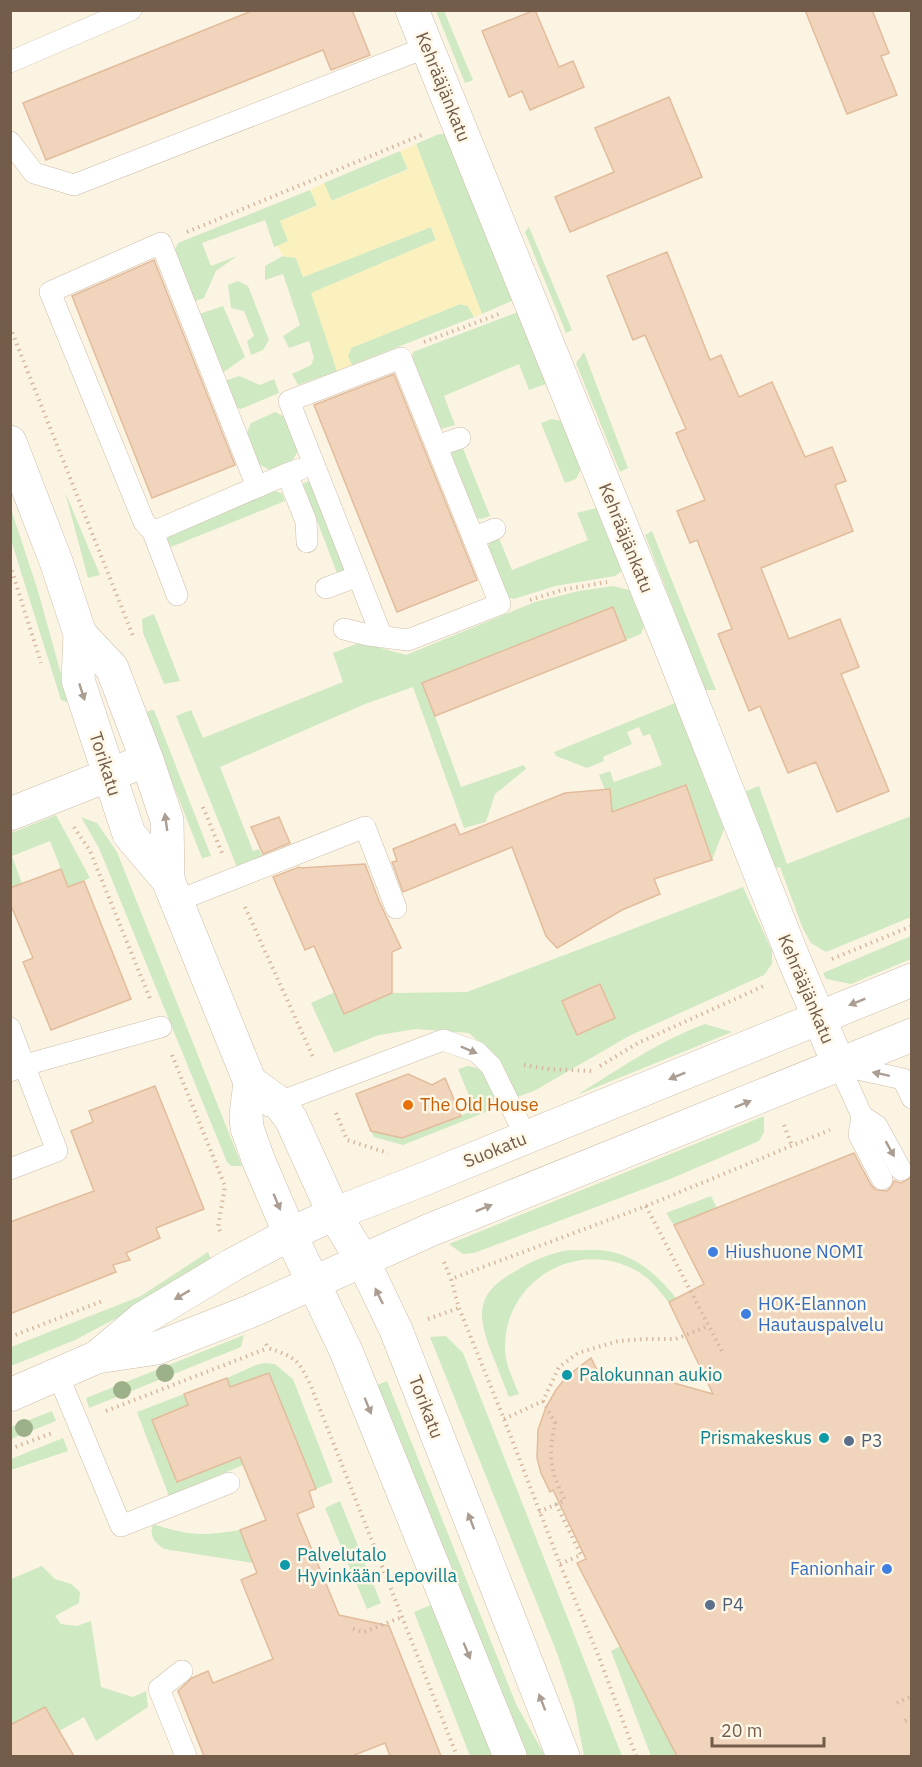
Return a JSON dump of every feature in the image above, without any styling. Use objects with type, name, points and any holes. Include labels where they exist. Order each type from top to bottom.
[{"type":"street","name":"Kehrääjänkatu","points":[[412,10],[838,1065]]},
{"type":"street","name":"Torikatu","points":[[10,442],[57,564],[80,634],[78,680],[129,834],[173,891],[250,1082],[246,1115],[247,1128],[258,1160],[290,1234],[346,1351],[510,1756]]},
{"type":"street","name":"Torikatu","points":[[80,634],[112,668],[147,760],[167,820],[173,891]]},
{"type":"street","points":[[10,814],[147,760]]},
{"type":"street","name":"Suokatu","points":[[97,1357],[142,1319],[232,1264],[290,1234],[334,1214],[912,980]]},
{"type":"street","name":"Suokatu","points":[[10,1395],[97,1357],[157,1347],[251,1311],[430,1230],[912,1035]]},
{"type":"street","name":"Torikatu","points":[[250,1082],[278,1102],[291,1119],[334,1214],[363,1261],[399,1337],[563,1756]]},
{"type":"lane","points":[[10,62],[131,10]]},
{"type":"lane","points":[[10,142],[34,172],[74,185],[427,47]]},
{"type":"lane","points":[[177,595],[153,532],[144,522],[50,292],[161,243],[257,487]]},
{"type":"lane","points":[[344,629],[382,637],[408,640],[500,604],[401,358],[289,401],[382,637]]},
{"type":"lane","points":[[437,447],[459,438]]},
{"type":"lane","points":[[153,532],[314,464]]},
{"type":"lane","points":[[287,474],[306,521],[307,542]]},
{"type":"lane","points":[[473,538],[495,529]]},
{"type":"lane","points":[[326,588],[358,576]]},
{"type":"lane","points":[[173,891],[365,827],[396,908]]},
{"type":"lane","points":[[18,1068],[161,1027]]},
{"type":"lane","points":[[10,1028],[18,1068],[57,1151],[10,1169]]},
{"type":"lane","points":[[246,1115],[443,1040],[477,1052],[491,1066],[526,1137]]},
{"type":"lane","points":[[838,1065],[903,1079],[912,1098]]},
{"type":"lane","points":[[838,1065],[862,1116],[877,1126],[901,1170]]},
{"type":"lane","points":[[862,1116],[859,1135],[882,1179]]},
{"type":"lane","points":[[58,1375],[122,1526],[229,1483]]},
{"type":"lane","points":[[182,1671],[159,1689],[186,1756]]},
{"type":"path","points":[[161,243],[457,121]]},
{"type":"path","points":[[401,358],[411,348],[530,302]]},
{"type":"path","points":[[10,565],[43,669]]},
{"type":"path","points":[[500,604],[520,602],[594,583],[625,580],[641,574]]},
{"type":"path","points":[[62,794],[67,817],[90,851],[225,1186],[218,1227],[232,1264]]},
{"type":"path","points":[[584,1076],[638,1043],[912,926]]},
{"type":"path","points":[[477,1052],[501,1062],[592,1071]]},
{"type":"path","points":[[325,1084],[347,1140],[389,1153]]},
{"type":"path","points":[[636,1756],[599,1657],[459,1308],[451,1279],[646,1206],[862,1116]]},
{"type":"path","points":[[646,1206],[724,1355]]},
{"type":"path","points":[[251,1311],[268,1348]]},
{"type":"path","points":[[504,1419],[543,1401],[559,1367],[578,1353],[618,1341],[646,1338],[676,1340],[708,1326]]},
{"type":"path","points":[[10,1449],[268,1348],[291,1355],[302,1368],[457,1756]]},
{"type":"path","points":[[539,1512],[565,1500],[551,1466],[551,1443],[555,1423],[543,1401]]},
{"type":"path","points":[[556,1504],[582,1555],[560,1564]]},
{"type":"path","points":[[352,1629],[364,1632],[402,1617]]},
{"type":"path","points":[[897,1703],[912,1696]]},
{"type":"path","points":[[905,1721],[912,1717]]},
{"type":"green space","points":[[436,11],[444,11],[473,80],[465,83]]},
{"type":"green space","points":[[439,134],[448,134],[514,300],[482,314],[416,144]]},
{"type":"green space","points":[[400,151],[408,169],[331,201],[324,183]]},
{"type":"green space","points":[[310,190],[318,205],[280,221],[289,242],[274,247],[265,220],[202,243],[211,266],[237,256],[216,271],[204,298],[193,302],[174,252],[178,243]]},
{"type":"green space","points":[[431,227],[436,240],[312,293],[337,371],[298,385],[292,374],[311,365],[314,358],[309,341],[289,348],[283,336],[300,325],[283,274],[265,280],[265,266],[283,256],[296,258],[303,277]]},
{"type":"green space","points":[[529,227],[572,330],[566,333],[525,232]]},
{"type":"green space","points":[[238,281],[248,286],[269,340],[263,350],[251,355],[247,341],[254,336],[244,311],[231,308],[228,285]]},
{"type":"green space","points":[[460,304],[468,306],[474,317],[352,365],[348,357],[351,348]]},
{"type":"green space","points":[[223,306],[245,357],[221,374],[199,314]]},
{"type":"green space","points":[[518,312],[546,384],[529,390],[519,364],[444,396],[455,425],[441,429],[412,358],[413,352]]},
{"type":"green space","points":[[584,352],[628,468],[620,472],[576,363]]},
{"type":"green space","points":[[239,376],[260,385],[274,379],[279,393],[241,409],[235,407],[225,381]]},
{"type":"green space","points":[[275,412],[287,418],[299,449],[293,460],[270,470],[258,464],[246,435],[251,423]]},
{"type":"green space","points":[[552,419],[562,421],[581,469],[576,479],[565,483],[541,423]]},
{"type":"green space","points":[[462,446],[490,516],[481,519],[475,518],[451,459],[452,451]]},
{"type":"green space","points":[[308,481],[316,489],[345,569],[337,573],[303,484]]},
{"type":"green space","points":[[274,491],[282,493],[285,501],[171,547],[167,539],[170,533]]},
{"type":"green space","points":[[65,492],[100,575],[88,578]]},
{"type":"green space","points":[[10,506],[38,591],[69,703],[61,700],[11,540]]},
{"type":"green space","points":[[596,508],[622,571],[615,576],[555,586],[514,599],[506,597],[488,549],[489,542],[499,538],[512,570],[588,540],[577,513]]},
{"type":"green space","points":[[652,531],[716,690],[705,690],[645,535]]},
{"type":"green space","points":[[613,586],[629,590],[644,626],[641,634],[626,640],[613,608],[435,716],[461,787],[524,765],[526,769],[495,794],[486,822],[464,828],[413,687],[365,704],[220,767],[253,851],[259,849],[263,858],[237,867],[176,716],[191,710],[203,738],[343,682],[333,653],[364,641],[406,655],[535,602],[579,591]]},
{"type":"green space","points":[[154,614],[180,681],[164,684],[143,633],[142,619]]},
{"type":"green space","points":[[675,703],[724,829],[712,860],[615,820],[610,790],[605,790],[599,775],[610,771],[614,782],[662,765],[650,734],[643,736],[639,727],[627,732],[632,744],[603,757],[604,761],[587,768],[556,756],[554,752]]},
{"type":"green space","points":[[154,710],[211,856],[202,858],[145,713]]},
{"type":"green space","points":[[759,786],[787,864],[911,816],[911,917],[826,952],[811,943],[803,929],[780,867],[773,869],[746,791]]},
{"type":"green space","points":[[56,815],[90,878],[68,887],[50,841],[12,856],[22,884],[11,888],[11,833]]},
{"type":"green space","points":[[81,817],[97,823],[117,852],[242,1166],[231,1166],[227,1162],[99,848]]},
{"type":"green space","points":[[743,887],[772,951],[772,964],[764,975],[629,1036],[534,1091],[517,1097],[501,1062],[469,1033],[416,1029],[379,1035],[334,1053],[311,1003],[335,992],[344,1014],[392,993],[467,992]]},
{"type":"green space","points":[[911,936],[911,959],[851,984],[826,979],[823,973]]},
{"type":"green space","points":[[705,1024],[732,1032],[577,1095],[655,1047]]},
{"type":"green space","points":[[468,1066],[480,1070],[487,1078],[497,1101],[491,1110],[403,1145],[374,1137],[371,1131],[402,1138],[475,1110],[458,1069]]},
{"type":"green space","points":[[764,1116],[764,1132],[759,1141],[670,1179],[474,1253],[463,1254],[449,1244]]},
{"type":"green space","points":[[711,1196],[717,1208],[674,1225],[666,1213]]},
{"type":"green space","points":[[570,1250],[610,1252],[632,1259],[651,1272],[676,1298],[669,1303],[642,1274],[614,1262],[591,1259],[568,1263],[548,1272],[530,1286],[516,1304],[508,1325],[505,1350],[510,1373],[519,1394],[509,1397],[484,1328],[482,1317],[486,1298],[501,1280],[521,1268],[548,1255]]},
{"type":"green space","points":[[208,1252],[211,1259],[143,1304],[75,1340],[11,1366],[11,1347],[141,1296]]},
{"type":"green space","points":[[244,1335],[241,1347],[89,1408],[86,1398]]},
{"type":"green space","points":[[446,1336],[463,1353],[622,1756],[584,1756],[574,1704],[557,1653],[430,1337]]},
{"type":"green space","points":[[265,1363],[275,1364],[293,1379],[333,1482],[316,1489],[230,1387],[227,1378]]},
{"type":"green space","points":[[387,1381],[516,1704],[545,1756],[524,1756],[375,1386]]},
{"type":"green space","points":[[184,1394],[188,1405],[152,1420],[177,1482],[240,1457],[243,1465],[169,1496],[137,1412]]},
{"type":"green space","points":[[52,1411],[56,1421],[11,1439],[11,1427]]},
{"type":"green space","points":[[63,1438],[68,1451],[11,1470],[11,1459]]},
{"type":"green space","points":[[340,1501],[381,1603],[367,1609],[325,1508]]},
{"type":"green space","points":[[153,1524],[196,1534],[240,1530],[253,1563],[164,1549],[153,1538]]},
{"type":"green space","points":[[42,1566],[55,1579],[71,1584],[80,1592],[79,1603],[55,1616],[61,1624],[77,1626],[91,1621],[101,1687],[133,1697],[146,1691],[148,1707],[96,1741],[84,1717],[59,1731],[45,1707],[11,1725],[11,1579]]},
{"type":"green space","points":[[433,1604],[494,1756],[470,1756],[414,1612]]},
{"type":"green space","points":[[620,1646],[677,1756],[651,1756],[611,1651]]},
{"type":"sand","points":[[416,144],[482,314],[474,317],[468,306],[460,304],[351,348],[348,357],[352,365],[337,371],[311,293],[436,240],[431,227],[303,277],[296,258],[283,256],[277,246],[288,241],[280,221],[317,206],[310,190],[324,183],[332,201],[408,170],[400,151]]},
{"type":"building","points":[[254,10],[352,10],[370,55],[331,70],[323,50],[46,160],[23,103]]},
{"type":"building","points":[[535,10],[559,67],[573,61],[584,87],[530,110],[522,91],[509,97],[482,31]]},
{"type":"building","points":[[805,10],[872,10],[889,53],[881,56],[897,95],[847,114]]},
{"type":"building","points":[[669,97],[702,177],[570,232],[555,197],[614,172],[595,128]]},
{"type":"building","points":[[667,252],[710,360],[721,355],[739,397],[772,382],[805,457],[832,447],[846,481],[835,485],[853,531],[761,568],[789,639],[840,619],[859,667],[841,674],[889,791],[837,812],[816,762],[788,773],[760,706],[749,711],[718,634],[732,629],[697,540],[690,543],[677,511],[705,500],[676,433],[686,429],[645,335],[633,340],[607,276]]},
{"type":"building","points":[[154,260],[235,465],[152,498],[72,296]]},
{"type":"building","points":[[394,374],[477,580],[397,612],[314,405]]},
{"type":"building","points":[[613,607],[626,640],[435,716],[422,683]]},
{"type":"building","points":[[686,785],[712,860],[654,879],[660,894],[622,910],[557,948],[546,936],[512,847],[403,892],[392,862],[397,861],[393,849],[455,824],[460,835],[565,793],[610,789],[612,812]]},
{"type":"building","points":[[279,817],[290,843],[263,854],[251,827]]},
{"type":"building","points":[[365,864],[401,948],[392,952],[392,993],[344,1014],[314,946],[305,950],[273,877],[299,867]]},
{"type":"building","points":[[61,869],[68,887],[84,881],[131,999],[51,1030],[23,962],[33,958],[10,903],[10,888]]},
{"type":"building","points":[[600,984],[615,1018],[577,1035],[562,1001]]},
{"type":"building","name":"The Old House","points":[[408,1074],[432,1085],[445,1078],[461,1116],[402,1138],[371,1131],[356,1094]]},
{"type":"building","points":[[155,1086],[204,1209],[156,1228],[160,1238],[126,1253],[130,1260],[113,1265],[116,1272],[10,1314],[10,1222],[94,1191],[71,1131],[93,1122],[89,1111]]},
{"type":"building","points":[[854,1153],[876,1190],[887,1191],[894,1181],[901,1183],[912,1177],[912,1756],[677,1756],[577,1563],[586,1559],[553,1490],[550,1492],[541,1473],[537,1458],[538,1430],[546,1407],[556,1390],[566,1377],[591,1358],[601,1378],[631,1374],[649,1376],[713,1394],[669,1302],[704,1284],[674,1225]]},
{"type":"building","name":"Palvelutalo Hyvinkään Lepovilla","points":[[269,1373],[316,1489],[309,1491],[314,1507],[297,1514],[339,1615],[389,1626],[441,1756],[390,1756],[385,1743],[352,1756],[204,1756],[178,1691],[192,1678],[208,1671],[213,1683],[273,1659],[241,1580],[257,1573],[240,1530],[266,1520],[240,1457],[177,1482],[152,1420],[188,1405],[184,1394],[227,1378],[230,1387]]},
{"type":"building","points":[[45,1707],[74,1756],[10,1756],[10,1725]]},
{"type":"place","name":"The Old House","points":[[408,1105]]},
{"type":"place","name":"Hiushuone NOMI","points":[[713,1252]]},
{"type":"place","name":"HOK-Elannon Hautauspalvelu","points":[[746,1314]]},
{"type":"place","name":"Palokunnan aukio","points":[[567,1375]]},
{"type":"place","name":"Prismakeskus","points":[[824,1438]]},
{"type":"place","name":"P3","points":[[849,1441]]},
{"type":"place","name":"Palvelutalo Hyvinkään Lepovilla","points":[[285,1565]]},
{"type":"place","name":"Fanionhair","points":[[887,1569]]},
{"type":"place","name":"P4","points":[[710,1605]]}]
